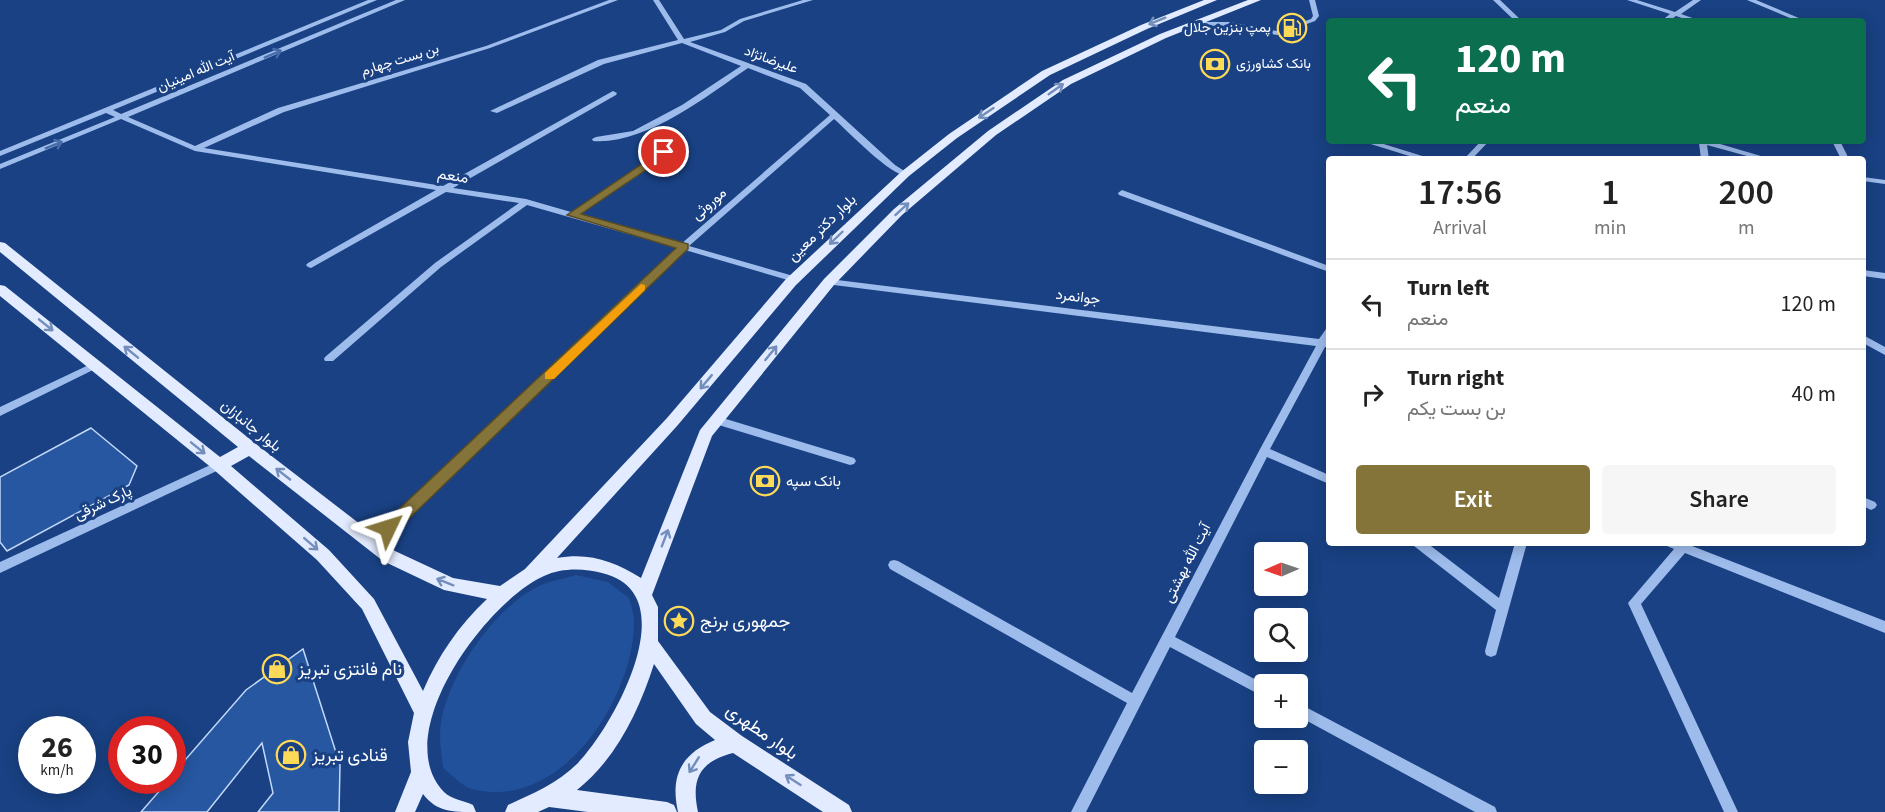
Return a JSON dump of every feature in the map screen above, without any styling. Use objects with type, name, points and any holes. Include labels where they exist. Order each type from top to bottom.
[{"type":"main road","name":"بلوار دکتر معین","points":[[530,574],[672,422],[794,279],[905,174],[953,136],[1046,73],[1144,27],[1212,0]]},
{"type":"main road","points":[[644,593],[705,434],[829,282],[898,212],[992,133],[1066,82],[1190,24],[1256,0]]},
{"type":"main road","name":"بلوار جانبازان","points":[[0,246],[250,448],[389,556],[450,585],[502,594]]},
{"type":"main road","points":[[0,289],[219,465],[323,555],[368,604],[423,711]]},
{"type":"main road","points":[[219,465],[250,448]]},
{"type":"main road","points":[[466,812],[438,800],[421,773],[418,741],[423,711],[447,661],[478,615],[530,574],[564,563],[597,563],[626,573],[644,593],[651,618],[650,644],[634,693],[608,745],[584,772],[550,797],[515,812]]},
{"type":"main road","name":"بلوار مطهری","points":[[650,644],[703,718],[735,743],[842,812]]},
{"type":"main road","points":[[688,812],[684,799],[688,773],[699,756],[717,746],[735,743]]},
{"type":"main road","points":[[405,812],[421,773]]},
{"type":"main road","points":[[550,797],[667,812]]},
{"type":"street","name":"آیت الله امینیان","points":[[0,154],[374,0]]},
{"type":"street","name":"آیت الله امینیان","points":[[0,166],[124,117],[402,0]]},
{"type":"street","name":"بن بست چهارم","points":[[195,149],[281,110],[488,47],[615,0]]},
{"type":"street","points":[[656,0],[682,41]]},
{"type":"street","points":[[494,111],[601,62],[723,31],[742,20],[810,0]]},
{"type":"street","points":[[1190,24],[1230,24],[1277,33],[1313,20],[1316,16],[1312,0]]},
{"type":"street","points":[[1496,0],[1516,18]]},
{"type":"street","points":[[1630,0],[1685,18]]},
{"type":"street","points":[[1672,18],[1698,0]]},
{"type":"street","points":[[1750,0],[1795,18]]},
{"type":"street","name":"علیرضانژاد","points":[[682,41],[803,86],[892,167],[905,174]]},
{"type":"street","points":[[596,139],[635,133],[685,106],[747,65]]},
{"type":"street","points":[[311,265],[613,93]]},
{"type":"street","name":"منعم","points":[[108,111],[195,149],[526,202],[794,279]]},
{"type":"street","name":"موروثی","points":[[372,543],[422,499],[684,246],[834,115]]},
{"type":"street","points":[[572,215],[682,140]]},
{"type":"street","points":[[1376,144],[1418,156]]},
{"type":"street","points":[[1471,156],[1482,144]]},
{"type":"street","points":[[1713,144],[1756,156]]},
{"type":"street","points":[[1866,180],[1885,182]]},
{"type":"street","points":[[1122,193],[1326,268]]},
{"type":"street","points":[[329,359],[438,265],[526,202]]},
{"type":"street","points":[[1866,273],[1885,276]]},
{"type":"street","name":"جوانمرد","points":[[829,282],[1326,339]]},
{"type":"street","points":[[1866,340],[1885,352]]},
{"type":"street","name":"آیت الله بهشتی","points":[[1078,812],[1264,451],[1326,341]]},
{"type":"street","points":[[0,412],[94,364]]},
{"type":"street","points":[[716,420],[850,461]]},
{"type":"street","points":[[1264,451],[1326,479]]},
{"type":"street","name":"پارک شرقی","points":[[0,568],[219,465]]},
{"type":"street","points":[[1422,546],[1503,608]]},
{"type":"street","points":[[1491,651],[1520,546]]},
{"type":"street","points":[[1676,546],[1634,603],[1731,812]]},
{"type":"street","points":[[1680,546],[1885,627]]},
{"type":"street","points":[[894,565],[1135,701]]},
{"type":"street","points":[[1167,639],[1254,686]]},
{"type":"street","points":[[1308,714],[1490,812]]},
{"type":"shaded area","points":[[576,575],[608,582],[629,598],[633,615],[630,655],[620,686],[605,716],[585,744],[561,767],[534,784],[504,792],[468,788],[443,768],[440,744],[442,716],[459,673],[487,631],[520,598],[541,585]]},
{"type":"building","points":[[91,428],[137,466],[129,485],[7,551],[0,542],[0,477]]},
{"type":"building","points":[[303,649],[340,765],[339,812],[258,812],[273,793],[262,743],[207,812],[141,812],[157,794],[186,794],[186,759],[246,690]]},
{"type":"slow traffic","points":[[549,376],[641,288]]},
{"type":"place","name":"پمپ بنزین جلال","points":[[1292,28]]},
{"type":"place","name":"بانک کشاورزی","points":[[1215,64]]},
{"type":"place","name":"بانک سپه","points":[[765,481]]},
{"type":"place","name":"جمهوری برنج","points":[[679,621]]},
{"type":"place","name":"نام فانتزی تبریز","points":[[277,669]]},
{"type":"place","name":"قنادی تبریز","points":[[291,755]]},
{"type":"route","points":[[388,528],[422,499],[684,246],[572,215],[664,152]]}]
